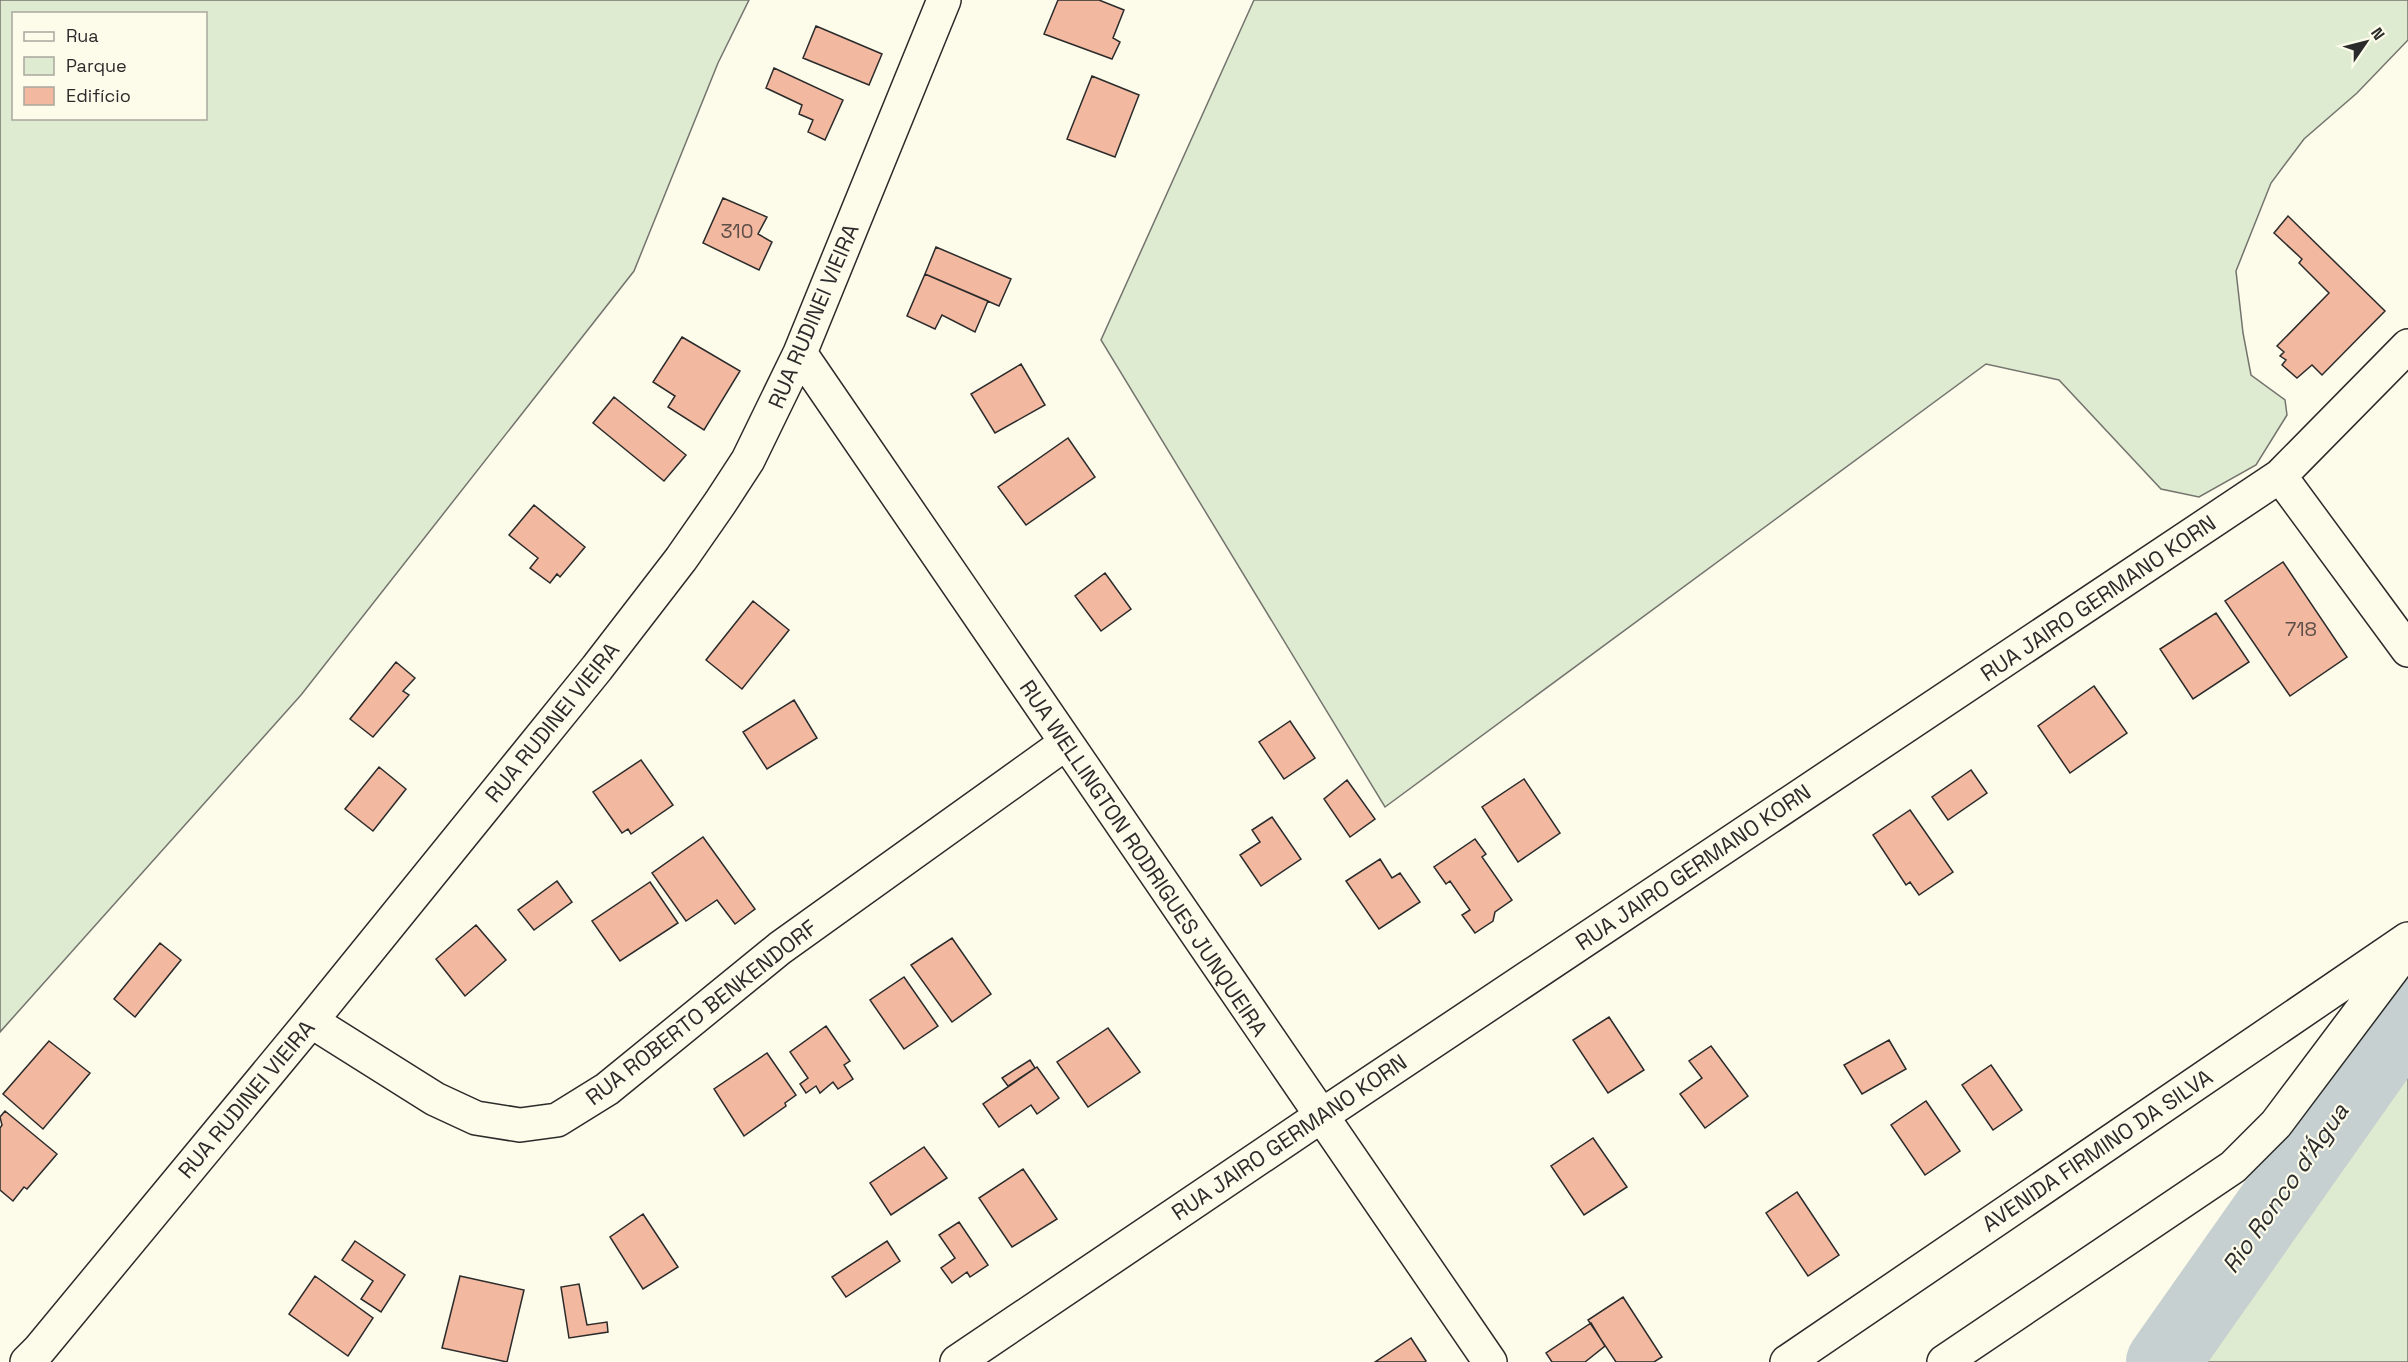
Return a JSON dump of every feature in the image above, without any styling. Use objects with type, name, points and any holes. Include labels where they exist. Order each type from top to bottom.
[{"type":"street","name":"RUA RUDINEI VIEIRA","points":[[41,1358],[597,668],[681,559],[748,460],[800,353],[944,0]]},
{"type":"street","name":"RUA JAIRO GERMANO KORN","points":[[957,1362],[1321,1116],[2280,476],[2408,346]]},
{"type":"street","name":"RUA WELLINGTON RODRIGUES JUNQUEIRA","points":[[800,353],[1490,1362]]},
{"type":"street","points":[[2280,476],[2408,650]]},
{"type":"street","name":"RUA ROBERTO BENKENDORF","points":[[311,1021],[435,1099],[477,1118],[520,1125],[557,1120],[607,1089],[780,948],[1066,743]]},
{"type":"street","name":"AVENIDA FIRMINO DA SILVA","points":[[1786,1362],[2408,939]]},
{"type":"street","points":[[1944,1362],[2233,1167],[2276,1124],[2408,948]]},
{"type":"green space","points":[[0,0],[749,0],[718,63],[634,271],[301,695],[0,1032]]},
{"type":"green space","points":[[1254,0],[2408,0],[2408,40],[2357,93],[2304,139],[2271,183],[2236,271],[2243,333],[2251,375],[2285,400],[2287,415],[2256,465],[2199,497],[2161,489],[2059,380],[1986,364],[1385,807],[1101,340]]},
{"type":"green space","points":[[2408,1042],[2408,1362],[2157,1362],[2169,1353],[2217,1277],[2241,1218],[2281,1157],[2356,1117],[2399,1059]]},
{"type":"building","points":[[1058,0],[1099,0],[1124,10],[1113,38],[1120,42],[1112,59],[1044,34]]},
{"type":"building","points":[[816,26],[882,54],[869,85],[803,58]]},
{"type":"building","points":[[774,68],[843,100],[825,140],[808,132],[813,120],[799,114],[802,105],[766,88]]},
{"type":"building","points":[[1092,76],[1139,95],[1115,157],[1067,139]]},
{"type":"building","points":[[723,198],[767,217],[758,234],[772,242],[759,270],[703,243]]},
{"type":"building","points":[[2288,216],[2385,311],[2322,375],[2312,365],[2297,378],[2282,365],[2286,360],[2280,356],[2284,352],[2277,346],[2329,293],[2299,263],[2302,259],[2274,233]]},
{"type":"building","points":[[936,247],[1011,279],[999,306],[925,274]]},
{"type":"building","points":[[925,274],[988,301],[975,332],[942,315],[935,329],[907,316]]},
{"type":"building","points":[[682,337],[740,371],[704,430],[668,407],[675,396],[653,382]]},
{"type":"building","points":[[1021,364],[1045,405],[995,433],[971,394]]},
{"type":"building","points":[[614,397],[686,455],[664,481],[593,423]]},
{"type":"building","points":[[1068,438],[1095,477],[1026,525],[998,487]]},
{"type":"building","points":[[534,505],[585,547],[560,577],[557,574],[550,583],[530,568],[538,558],[509,535]]},
{"type":"building","points":[[2283,562],[2347,657],[2290,696],[2225,601]]},
{"type":"building","points":[[1105,573],[1131,609],[1101,631],[1075,596]]},
{"type":"building","points":[[753,601],[789,630],[742,689],[706,660]]},
{"type":"building","points":[[2216,613],[2249,662],[2193,699],[2160,649]]},
{"type":"building","points":[[396,662],[415,678],[403,691],[409,695],[373,737],[350,719]]},
{"type":"building","points":[[2094,686],[2127,733],[2070,773],[2038,726]]},
{"type":"building","points":[[794,700],[817,738],[767,769],[743,732]]},
{"type":"building","points":[[1290,721],[1315,758],[1284,779],[1259,742]]},
{"type":"building","points":[[641,760],[673,805],[631,834],[628,829],[622,833],[593,792]]},
{"type":"building","points":[[379,767],[406,789],[373,831],[345,809]]},
{"type":"building","points":[[1971,770],[1987,793],[1948,820],[1932,797]]},
{"type":"building","points":[[1524,779],[1560,833],[1518,862],[1482,807]]},
{"type":"building","points":[[1347,780],[1375,819],[1350,837],[1324,799]]},
{"type":"building","points":[[1910,810],[1953,872],[1919,895],[1910,882],[1906,885],[1873,835]]},
{"type":"building","points":[[1272,817],[1301,859],[1261,886],[1240,855],[1260,842],[1252,830]]},
{"type":"building","points":[[703,837],[755,909],[735,924],[717,900],[686,921],[652,873]]},
{"type":"building","points":[[1475,839],[1486,854],[1482,857],[1512,900],[1495,912],[1493,921],[1475,933],[1462,915],[1470,910],[1450,881],[1446,884],[1434,867]]},
{"type":"building","points":[[1380,859],[1392,878],[1400,873],[1420,902],[1379,929],[1346,881]]},
{"type":"building","points":[[557,881],[572,902],[534,930],[518,910]]},
{"type":"building","points":[[650,882],[678,923],[620,961],[592,921]]},
{"type":"building","points":[[476,925],[506,960],[465,996],[436,959]]},
{"type":"building","points":[[952,938],[991,994],[952,1022],[911,965]]},
{"type":"building","points":[[160,943],[181,960],[135,1017],[114,999]]},
{"type":"building","points":[[904,977],[938,1026],[904,1049],[870,1000]]},
{"type":"building","points":[[1609,1017],[1644,1070],[1608,1093],[1573,1040]]},
{"type":"building","points":[[826,1026],[850,1061],[844,1065],[853,1079],[838,1089],[833,1082],[820,1093],[816,1086],[806,1093],[800,1084],[808,1078],[790,1052]]},
{"type":"building","points":[[1108,1028],[1140,1072],[1088,1107],[1057,1062]]},
{"type":"building","points":[[1889,1040],[1906,1069],[1862,1094],[1844,1065]]},
{"type":"building","points":[[49,1041],[90,1073],[43,1129],[3,1094]]},
{"type":"building","points":[[1711,1046],[1748,1096],[1705,1128],[1680,1094],[1702,1078],[1689,1061]]},
{"type":"building","points":[[767,1053],[796,1095],[785,1103],[786,1106],[744,1136],[714,1089]]},
{"type":"building","points":[[1030,1060],[1035,1068],[1008,1086],[1002,1078]]},
{"type":"building","points":[[1991,1065],[2022,1110],[1993,1130],[1962,1085]]},
{"type":"building","points":[[1037,1067],[1059,1098],[1037,1114],[1031,1105],[999,1127],[983,1104]]},
{"type":"building","points":[[1926,1101],[1960,1151],[1925,1175],[1891,1125]]},
{"type":"building","points":[[5,1111],[57,1154],[27,1189],[24,1187],[13,1201],[0,1190],[0,1128],[2,1125],[0,1117]]},
{"type":"building","points":[[1593,1138],[1627,1187],[1584,1215],[1551,1166]]},
{"type":"building","points":[[924,1147],[947,1178],[891,1215],[870,1183]]},
{"type":"building","points":[[1023,1169],[1057,1219],[1012,1247],[979,1198]]},
{"type":"building","points":[[1797,1192],[1839,1255],[1808,1276],[1766,1213]]},
{"type":"building","points":[[643,1214],[678,1267],[643,1289],[610,1237]]},
{"type":"building","points":[[959,1222],[988,1265],[970,1277],[967,1272],[952,1283],[941,1268],[955,1258],[939,1235]]},
{"type":"building","points":[[355,1241],[405,1275],[381,1312],[361,1299],[373,1281],[342,1260]]},
{"type":"building","points":[[887,1241],[900,1261],[846,1297],[832,1277]]},
{"type":"building","points":[[315,1276],[373,1318],[348,1356],[289,1314]]},
{"type":"building","points":[[460,1276],[524,1290],[507,1362],[442,1348]]},
{"type":"building","points":[[579,1284],[587,1325],[607,1322],[608,1332],[569,1338],[561,1287]]},
{"type":"building","points":[[1623,1297],[1662,1357],[1654,1362],[1616,1362],[1588,1320]]},
{"type":"building","points":[[1591,1323],[1605,1346],[1585,1362],[1552,1362],[1546,1353]]},
{"type":"building","points":[[1411,1338],[1425,1362],[1375,1362]]},
{"type":"waterway","name":"Rio Ronco d'Água","points":[[2163,1362],[2408,1014]]}]
